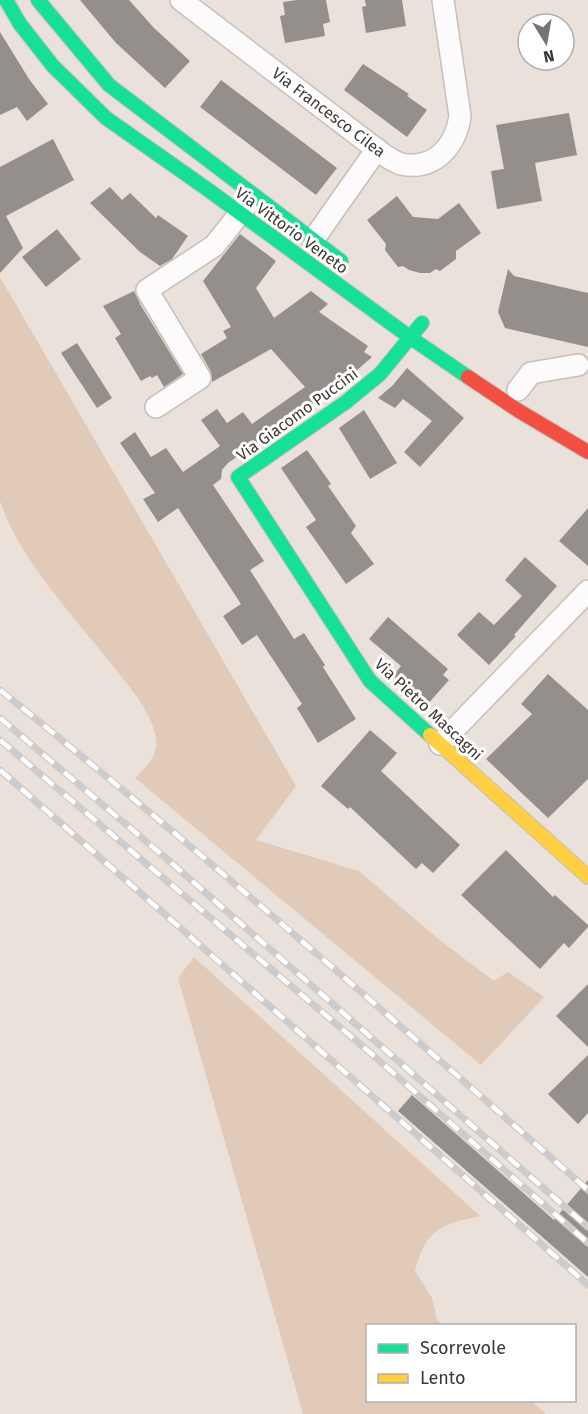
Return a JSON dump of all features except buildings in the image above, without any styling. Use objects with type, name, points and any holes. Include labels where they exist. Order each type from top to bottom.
[{"type":"street","name":"Via Vittorio Veneto","points":[[6,0],[20,24],[53,66],[105,118],[411,338],[519,411],[588,452]]},
{"type":"street","name":"Via Vittorio Veneto","points":[[38,0],[109,85],[349,268]]},
{"type":"street","name":"Via Francesco Cilea","points":[[181,0],[377,149],[399,164],[414,165],[434,159],[447,149],[458,132],[459,116],[443,0]]},
{"type":"street","points":[[313,240],[377,149]]},
{"type":"street","points":[[156,407],[200,378],[147,290],[214,246],[255,195]]},
{"type":"street","name":"Via Giacomo Puccini","points":[[238,477],[346,402],[380,374],[422,323]]},
{"type":"street","points":[[517,389],[531,373],[578,365]]},
{"type":"street","name":"Via Pietro Mascagni","points":[[238,477],[370,681],[588,877]]},
{"type":"street","points":[[440,744],[588,591]]},
{"type":"shaded area","points":[[0,277],[296,786],[256,840],[359,871],[437,938],[494,981],[508,972],[544,997],[481,1065],[135,778],[150,761],[155,751],[156,740],[150,720],[133,691],[34,566],[9,523],[0,501]]},
{"type":"shaded area","points":[[194,957],[480,1216],[455,1222],[437,1231],[424,1246],[419,1257],[415,1271],[432,1298],[437,1320],[442,1324],[366,1324],[366,1402],[532,1402],[546,1414],[303,1414],[178,978]]},
{"type":"railway","points":[[0,690],[223,874],[588,1190]]},
{"type":"railway","points":[[0,718],[167,859],[588,1227]]},
{"type":"railway","points":[[0,740],[367,1050],[588,1243]]},
{"type":"railway","points":[[0,770],[588,1285]]},
{"type":"traffic: fast","points":[[6,0],[20,24],[53,66],[106,118],[468,377]]},
{"type":"traffic: fast","points":[[38,0],[109,85],[341,261]]},
{"type":"traffic: fast","points":[[422,323],[380,374],[346,402],[238,477],[370,681],[430,735]]},
{"type":"traffic: slow","points":[[430,735],[588,877]]},
{"type":"traffic: jam","points":[[468,377],[519,411],[588,452]]}]
